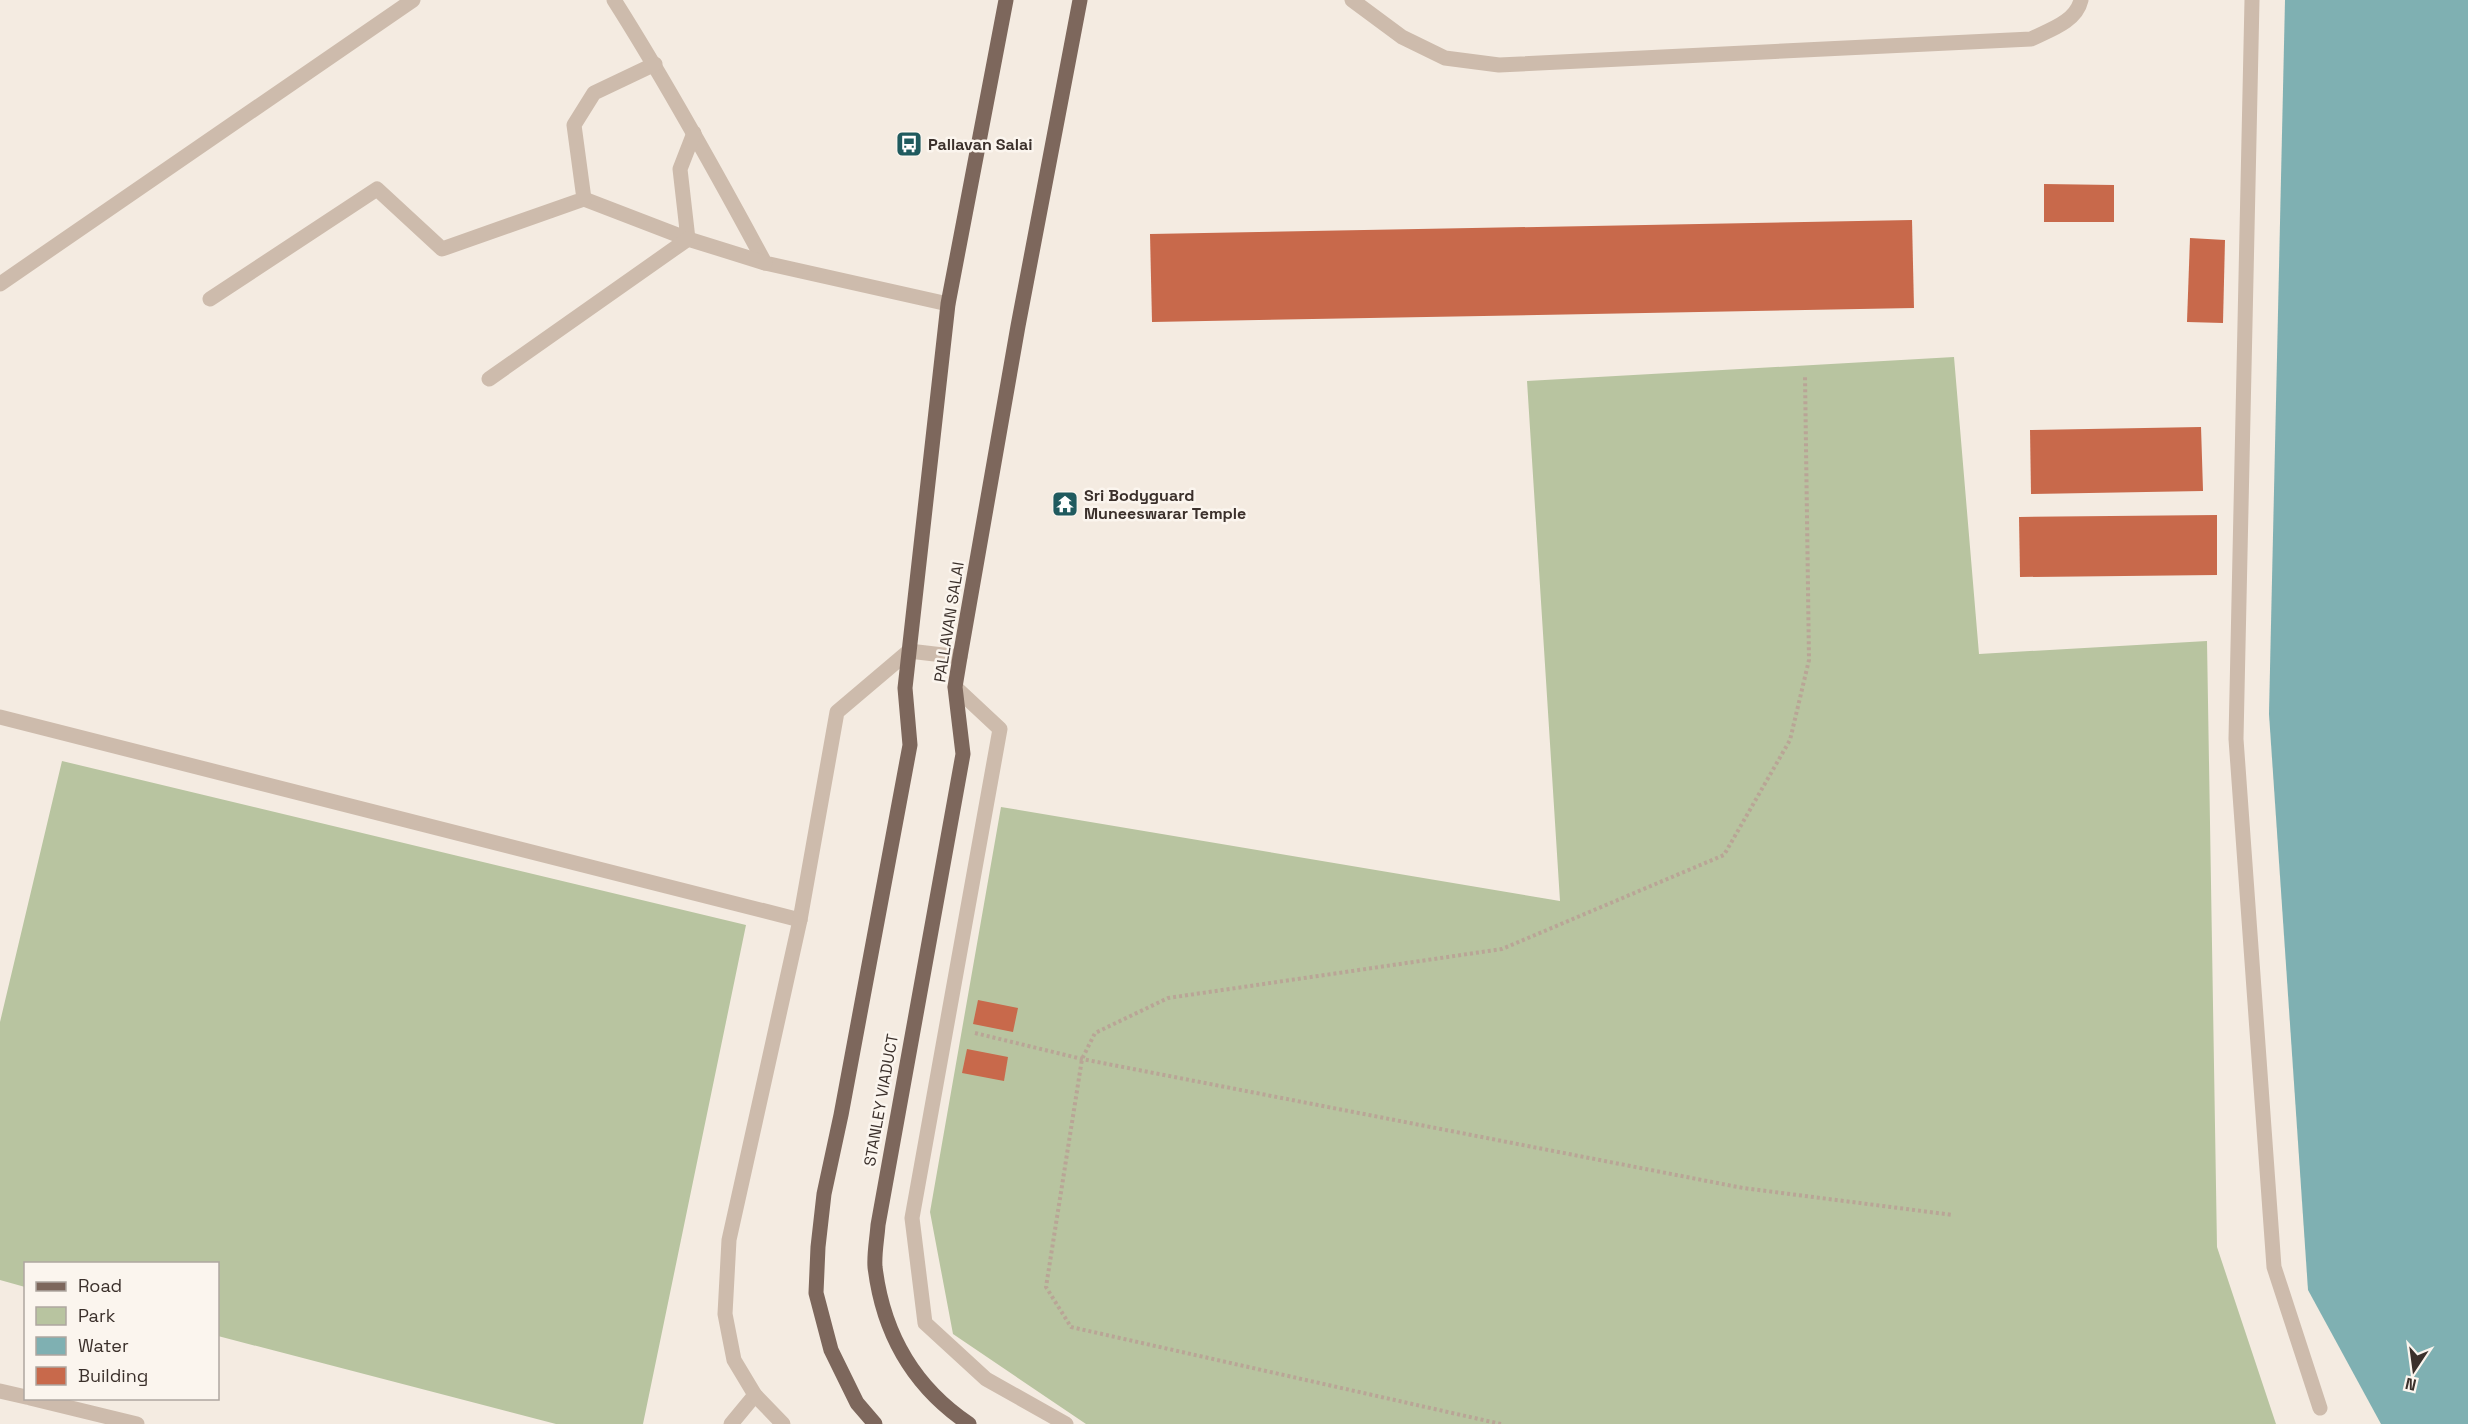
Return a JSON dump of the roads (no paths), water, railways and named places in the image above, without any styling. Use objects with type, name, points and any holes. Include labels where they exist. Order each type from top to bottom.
[{"type":"main road","name":"PALLAVAN SALAI","points":[[875,1424],[857,1403],[831,1350],[816,1293],[817,1270],[824,1194],[841,1115],[910,745],[905,688],[948,303],[1006,0]]},
{"type":"main road","name":"PALLAVAN SALAI","points":[[963,754],[955,687],[1021,314],[1080,0]]},
{"type":"main road","name":"STANLEY VIADUCT","points":[[963,754],[885,1182],[875,1264],[881,1299],[894,1340],[916,1377],[945,1408],[969,1424]]},
{"type":"street","points":[[0,284],[413,0]]},
{"type":"street","points":[[614,0],[655,64],[765,263]]},
{"type":"street","points":[[1352,0],[1402,37],[1445,58],[1498,65],[2031,39],[2064,23],[2081,0]]},
{"type":"street","points":[[2252,0],[2236,739],[2274,1267],[2320,1408]]},
{"type":"street","points":[[584,199],[573,126],[594,93],[655,64]]},
{"type":"street","points":[[688,239],[680,168],[694,133]]},
{"type":"street","points":[[210,299],[377,189],[442,249],[584,199],[688,239],[765,263],[948,303]]},
{"type":"street","points":[[489,379],[688,239]]},
{"type":"street","points":[[783,1424],[755,1395],[734,1360],[725,1314],[729,1239],[800,920],[837,712],[909,651],[960,657]]},
{"type":"street","points":[[955,687],[1000,729],[912,1218],[925,1323],[986,1379],[1066,1424]]},
{"type":"street","points":[[0,717],[800,920]]},
{"type":"street","points":[[0,1391],[24,1397]]},
{"type":"street","points":[[731,1424],[755,1395]]},
{"type":"street","points":[[38,1400],[137,1424]]},
{"type":"water","points":[[2285,0],[2468,0],[2468,1424],[2381,1424],[2308,1290],[2269,714]]},
{"type":"place","name":"Pallavan Salai","points":[[909,144]]},
{"type":"place","name":"Sri Bodyguard Muneeswarar Temple","points":[[1065,504]]}]
